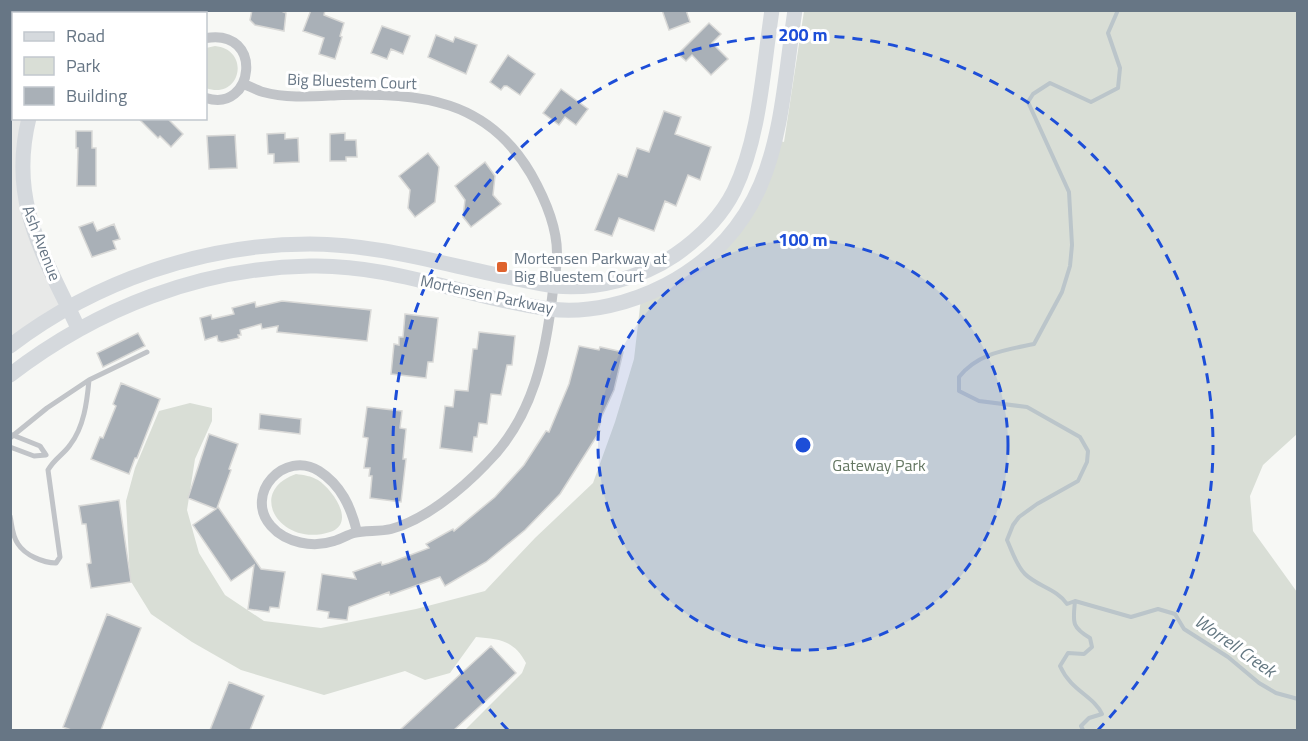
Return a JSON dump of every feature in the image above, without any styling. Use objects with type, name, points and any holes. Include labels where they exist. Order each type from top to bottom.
[{"type":"street","name":"Mortensen Parkway","points":[[10,345],[68,307],[105,289],[178,263],[236,250],[310,244],[355,246],[554,286],[602,284],[648,271],[691,244],[714,220],[733,193],[753,135],[772,10]]},
{"type":"street","name":"Mortensen Parkway","points":[[10,375],[37,354],[78,328],[115,309],[187,284],[263,269],[311,266],[389,273],[551,309],[606,307],[640,298],[705,260],[729,236],[750,209],[765,178],[776,140],[795,10]]},
{"type":"street","points":[[207,38],[216,36],[227,38],[243,52],[247,62],[247,73],[243,84],[229,97],[219,100],[207,98]]},
{"type":"street","name":"Big Bluestem Court","points":[[243,84],[263,92],[295,96],[373,94],[407,96],[437,100],[471,114],[496,132],[522,158],[549,211],[557,253],[546,346],[535,388],[515,428],[469,482],[444,501],[413,520],[392,528],[357,532]]},
{"type":"street","name":"Ash Avenue","points":[[28,120],[24,137],[23,156],[22,183],[25,205],[35,236],[78,328]]},
{"type":"street","points":[[300,464],[314,467],[340,489],[357,532],[332,542],[314,545],[295,541],[281,534],[270,525],[263,512],[262,500],[269,479],[285,467],[300,464]]},
{"type":"lane","points":[[11,436],[89,380],[147,352]]},
{"type":"lane","points":[[10,516],[18,544],[45,563],[56,562],[60,557],[48,470],[54,459],[71,445],[86,412],[89,380]]},
{"type":"lane","points":[[11,436],[40,446],[46,455],[54,459]]},
{"type":"lane","points":[[10,447],[34,456],[46,455]]},
{"type":"shaded area","points":[[11,11],[68,11],[12,12],[12,120],[29,120],[22,183],[68,307],[11,345]]},
{"type":"green space","name":"Gateway Park","points":[[804,11],[1297,11],[1297,434],[1263,465],[1250,496],[1253,531],[1297,592],[1297,730],[465,730],[522,673],[526,663],[511,645],[505,642],[476,637],[450,673],[425,680],[405,671],[324,695],[241,670],[192,642],[151,614],[130,580],[126,501],[135,468],[159,411],[190,403],[212,408],[212,421],[195,459],[187,510],[199,553],[225,595],[264,621],[321,628],[416,609],[485,591],[535,538],[593,483],[634,359],[641,298],[729,236],[776,140],[784,142]]},
{"type":"green space","points":[[215,46],[227,49],[234,56],[237,73],[234,81],[227,87],[218,90],[207,88],[207,48]]},
{"type":"green space","points":[[296,474],[315,479],[330,491],[342,514],[338,528],[312,535],[297,532],[284,525],[276,516],[271,504],[273,493],[281,482]]},
{"type":"building","points":[[252,10],[279,10],[286,13],[284,31],[255,25],[250,20]]},
{"type":"building","points":[[311,10],[325,10],[324,15],[344,23],[335,59],[319,54],[324,38],[303,31]]},
{"type":"building","points":[[662,10],[686,10],[690,22],[669,30]]},
{"type":"building","points":[[709,23],[721,34],[712,43],[728,59],[711,75],[692,55],[686,61],[678,54]]},
{"type":"building","points":[[382,26],[410,36],[403,54],[391,49],[387,59],[371,53]]},
{"type":"building","points":[[436,35],[453,42],[455,37],[477,45],[466,74],[428,57]]},
{"type":"building","points":[[508,55],[535,74],[520,95],[507,86],[501,90],[490,82]]},
{"type":"building","points":[[561,89],[588,109],[576,125],[565,117],[559,125],[543,113]]},
{"type":"building","points":[[664,111],[681,117],[675,134],[711,147],[700,180],[688,175],[676,206],[665,201],[654,231],[619,218],[612,236],[595,230],[618,174],[627,177],[637,148],[649,152]]},
{"type":"building","points":[[140,120],[169,120],[183,134],[171,147],[160,136],[158,138]]},
{"type":"building","points":[[76,131],[92,131],[92,148],[96,148],[96,186],[77,186]]},
{"type":"building","points":[[285,133],[285,139],[298,138],[299,162],[274,163],[274,154],[268,154],[267,134]]},
{"type":"building","points":[[345,133],[345,140],[356,140],[357,157],[346,157],[346,161],[330,161],[330,134]]},
{"type":"building","points":[[235,135],[237,168],[209,169],[207,136]]},
{"type":"building","points":[[428,153],[439,167],[435,202],[415,217],[408,208],[410,190],[399,176]]},
{"type":"building","points":[[485,162],[495,176],[493,195],[501,204],[471,227],[463,217],[465,200],[455,186]]},
{"type":"building","points":[[93,222],[97,231],[114,224],[120,239],[113,241],[116,249],[92,257],[79,227]]},
{"type":"building","points":[[282,301],[371,310],[367,341],[277,332],[278,326],[262,329],[261,324],[240,330],[239,338],[222,342],[218,341],[217,336],[205,340],[200,318],[211,315],[212,319],[234,314],[232,308],[255,302],[256,307]]},
{"type":"building","points":[[405,314],[438,318],[433,362],[428,362],[426,378],[391,374],[394,344],[399,345],[399,337],[403,337]]},
{"type":"building","points":[[479,332],[515,336],[512,365],[507,365],[501,395],[491,394],[487,424],[479,423],[472,452],[440,448],[445,406],[453,407],[455,390],[468,391],[473,349],[477,349]]},
{"type":"building","points":[[138,333],[145,346],[103,367],[97,353]]},
{"type":"building","points":[[579,346],[599,350],[600,347],[623,352],[614,390],[600,420],[598,430],[600,431],[560,494],[525,530],[486,562],[445,586],[440,577],[390,595],[389,592],[349,607],[347,620],[328,618],[329,612],[317,610],[322,574],[356,579],[353,572],[381,562],[382,565],[389,563],[429,548],[426,544],[453,529],[454,531],[495,497],[524,465],[546,431],[549,432],[569,384]]},
{"type":"building","points":[[121,383],[160,399],[129,474],[91,459],[100,437],[103,438],[116,406],[113,404]]},
{"type":"building","points":[[367,407],[402,411],[400,428],[406,429],[403,459],[406,459],[401,502],[370,498],[372,476],[369,476],[370,468],[364,468],[368,438],[363,437]]},
{"type":"building","points":[[260,414],[301,419],[300,434],[259,429]]},
{"type":"building","points":[[209,434],[238,444],[217,508],[261,569],[285,572],[279,608],[270,607],[269,612],[248,609],[254,565],[231,581],[193,525],[216,509],[188,498]]},
{"type":"building","points":[[119,500],[131,582],[91,588],[87,564],[91,563],[86,524],[82,524],[79,506]]},
{"type":"building","points":[[107,614],[141,628],[101,730],[71,730],[63,727]]},
{"type":"building","points":[[491,646],[516,673],[454,730],[400,730]]},
{"type":"building","points":[[229,682],[264,696],[250,730],[210,730]]},
{"type":"waterway","name":"Worrell Creek","points":[[1118,10],[1108,33],[1120,68],[1118,88],[1091,102],[1050,83],[1033,94],[1028,102],[1069,192],[1072,245],[1070,266],[1062,292],[1034,344],[993,354],[975,363],[959,377],[959,391],[979,401],[1027,407],[1080,437],[1088,451],[1087,462],[1078,481],[1037,504],[1019,517],[1013,525],[1007,540],[1025,574],[1058,595],[1067,604],[1075,601],[1131,617],[1158,609],[1175,614],[1184,629],[1228,657],[1259,683],[1276,693],[1298,699]]},
{"type":"waterway","points":[[1075,601],[1076,627],[1090,638],[1092,647],[1084,654],[1068,653],[1060,666],[1070,682],[1094,702],[1102,714],[1089,718],[1081,726],[1083,730]]},
{"type":"place","name":"Mortensen Parkway at Big Bluestem Court","points":[[502,267]]}]
